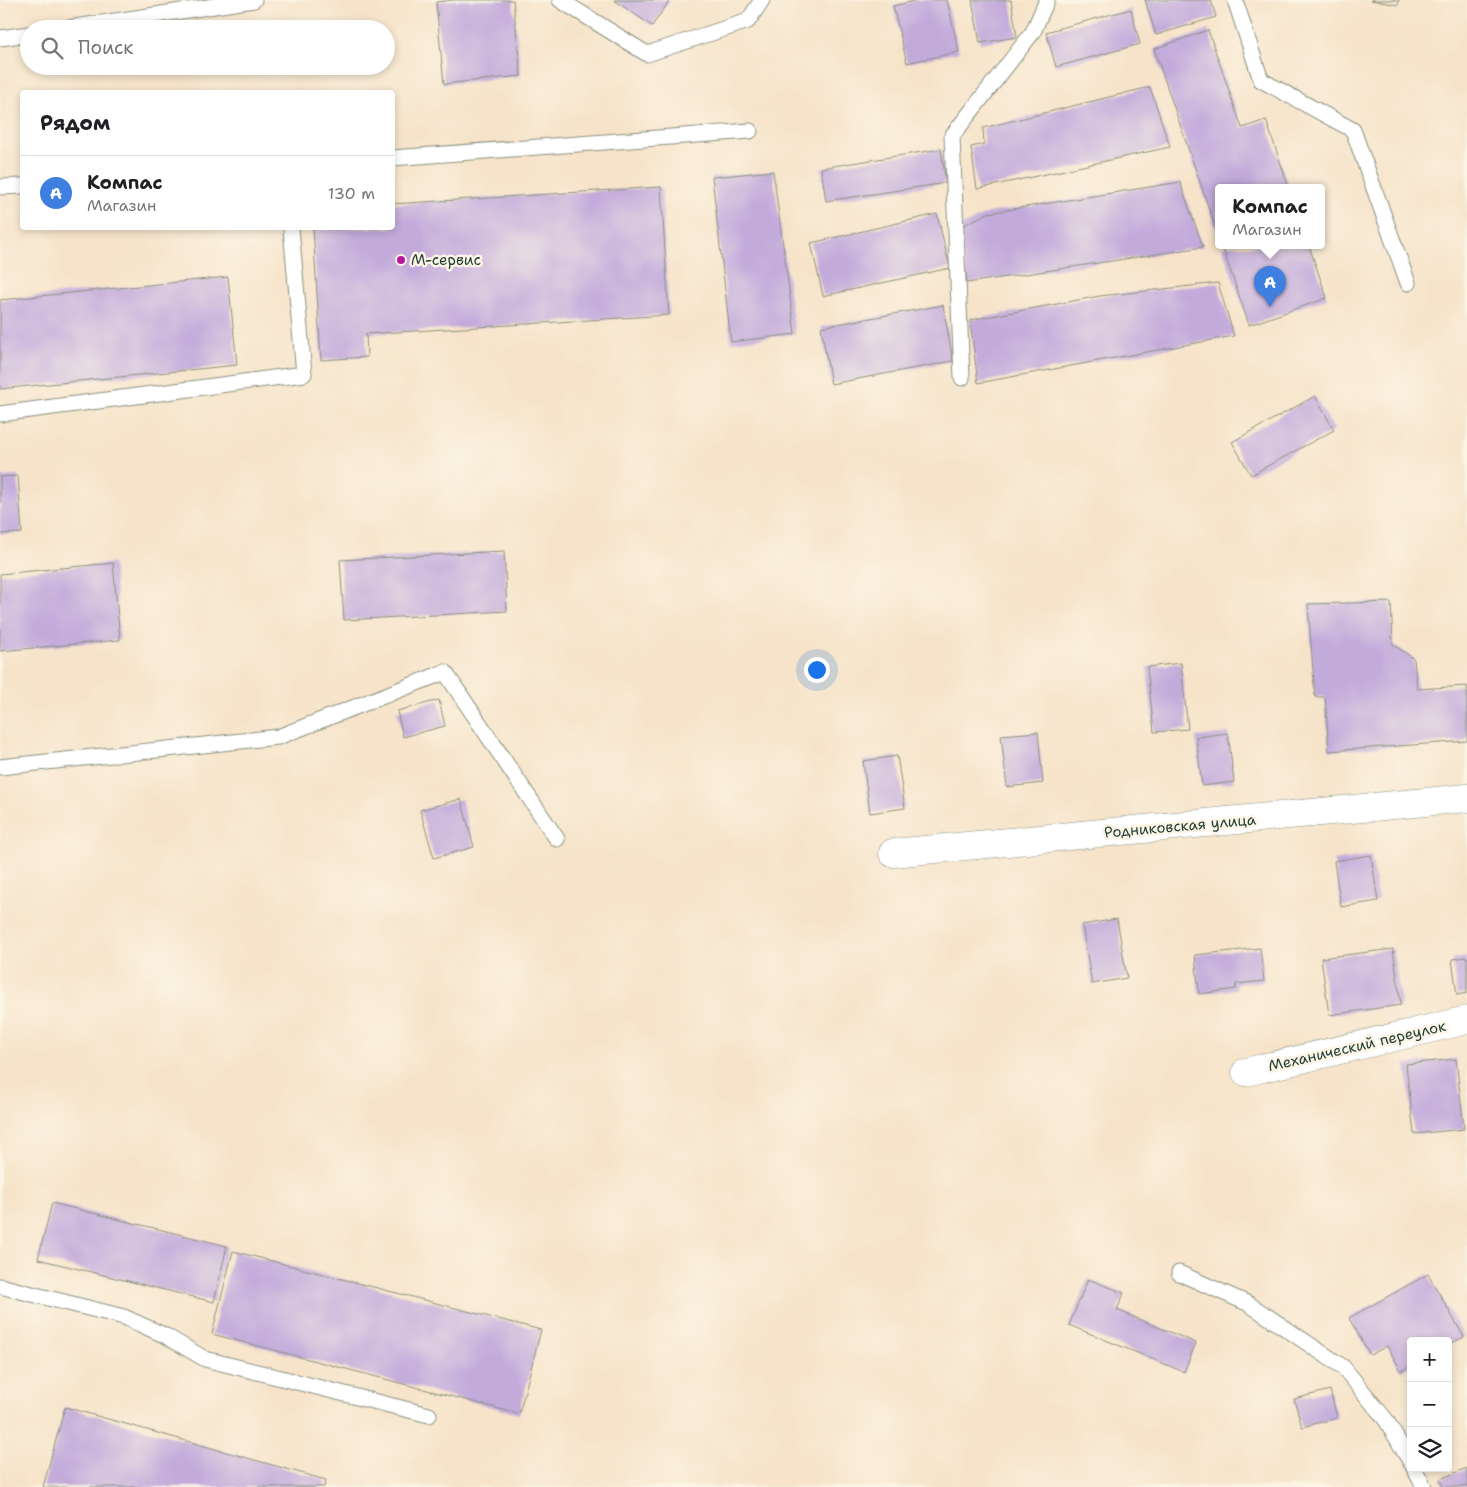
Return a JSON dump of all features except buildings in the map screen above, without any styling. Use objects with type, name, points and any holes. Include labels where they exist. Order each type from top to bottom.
[{"type":"street","name":"Родниковская улица","points":[[893,853],[1467,798]]},
{"type":"street","name":"Механический переулок","points":[[1246,1072],[1467,1020]]},
{"type":"lane","points":[[122,20],[254,0]]},
{"type":"lane","points":[[560,0],[647,54],[748,21],[762,0]]},
{"type":"lane","points":[[962,378],[952,136],[1033,32],[1047,0]]},
{"type":"lane","points":[[1235,0],[1261,80],[1353,130],[1408,283]]},
{"type":"lane","points":[[0,38],[20,35]]},
{"type":"lane","points":[[395,158],[750,131]]},
{"type":"lane","points":[[0,187],[20,186]]},
{"type":"lane","points":[[0,414],[304,374],[291,230]]},
{"type":"lane","points":[[0,767],[278,737],[445,672],[557,839]]},
{"type":"lane","points":[[1179,1273],[1249,1304],[1342,1367],[1386,1420],[1407,1456]]},
{"type":"lane","points":[[0,1286],[124,1317],[166,1336],[205,1359],[429,1415]]},
{"type":"lane","points":[[1416,1472],[1424,1487]]},
{"type":"place","name":"М-сервис","points":[[401,260]]},
{"type":"place","name":"Компас","points":[[1270,307]]}]
